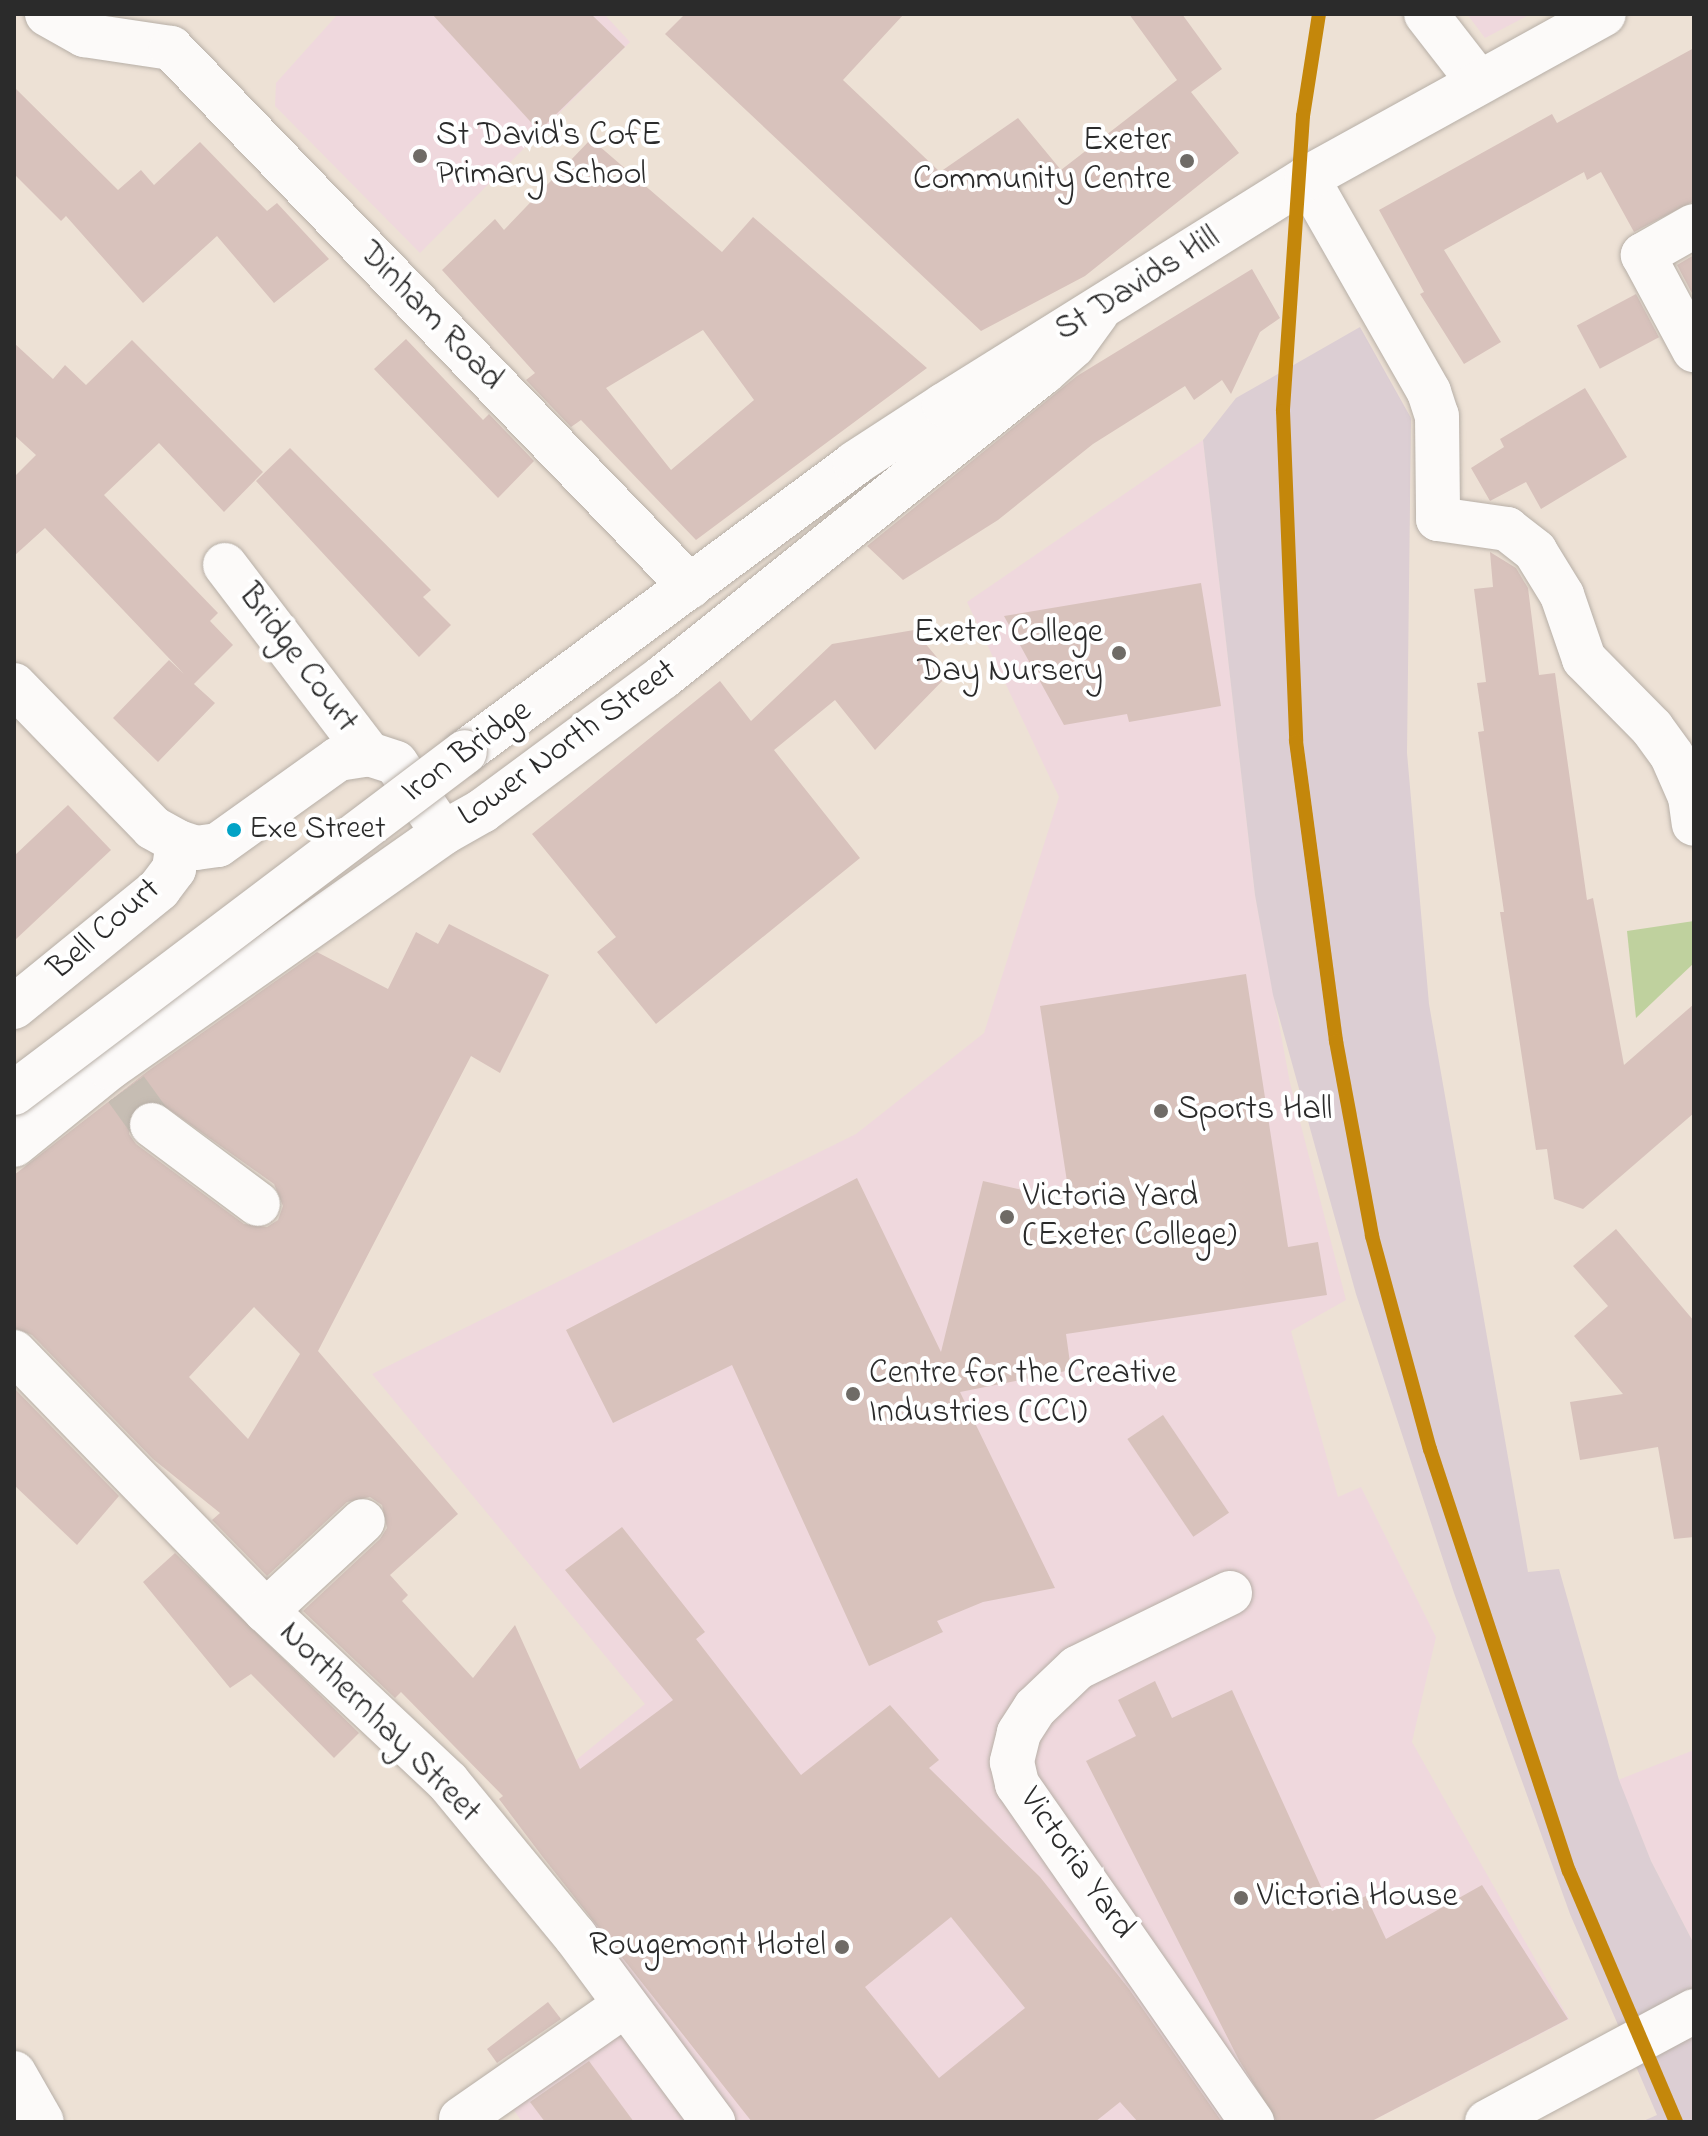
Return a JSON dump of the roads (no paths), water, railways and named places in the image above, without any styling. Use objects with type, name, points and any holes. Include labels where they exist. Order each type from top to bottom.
[{"type":"street","name":"Dinham Road","points":[[47,14],[84,35],[171,48],[690,586]]},
{"type":"street","points":[[1426,14],[1478,81]]},
{"type":"street","name":"St Davids Hill","points":[[690,586],[855,463],[1307,178],[1604,14]]},
{"type":"street","points":[[1307,178],[1429,392],[1437,416],[1438,519],[1507,529],[1535,551],[1562,595],[1584,659],[1652,728],[1672,756],[1690,797],[1694,824]]},
{"type":"street","points":[[1694,226],[1643,255],[1694,350]]},
{"type":"street","name":"Lower North Street","points":[[14,1145],[118,1078],[443,833],[482,811],[663,677],[1043,373],[1073,346],[1097,313]]},
{"type":"street","name":"Bridge Court","points":[[225,565],[369,754]]},
{"type":"street","name":"Iron Bridge","points":[[14,1093],[690,586]]},
{"type":"street","points":[[14,685],[153,828],[178,842],[196,848],[218,845],[338,759],[369,754],[396,763],[443,833]]},
{"type":"street","name":"Bell Court","points":[[14,1007],[159,889],[174,869],[178,842]]},
{"type":"street","points":[[152,1125],[258,1204]]},
{"type":"street","name":"Northernhay Street","points":[[14,1352],[266,1611],[448,1782],[625,2005],[713,2122]]},
{"type":"street","points":[[266,1611],[363,1521]]},
{"type":"street","name":"Victoria Yard","points":[[1230,1593],[1077,1668],[1035,1708],[1019,1733],[1012,1762],[1017,1784],[1252,2122]]},
{"type":"street","points":[[461,2119],[625,2005]]},
{"type":"street","points":[[1487,2122],[1694,2011]]},
{"type":"street","points":[[14,2073],[42,2122]]},
{"type":"tunnel","points":[[126,1089],[152,1125]]},
{"type":"place","name":"St David's CofE Primary School","points":[[420,156]]},
{"type":"place","name":"Exeter Community Centre","points":[[1187,161]]},
{"type":"place","name":"Exeter College Day Nursery","points":[[1119,653]]},
{"type":"place","name":"Exe Street","points":[[234,830]]},
{"type":"place","name":"Sports Hall","points":[[1161,1111]]},
{"type":"place","name":"Victoria Yard (Exeter College)","points":[[1007,1217]]},
{"type":"place","name":"Centre for the Creative Industries (CCI)","points":[[853,1394]]},
{"type":"place","name":"Victoria House","points":[[1241,1898]]},
{"type":"place","name":"Rougemont Hotel","points":[[842,1947]]}]
